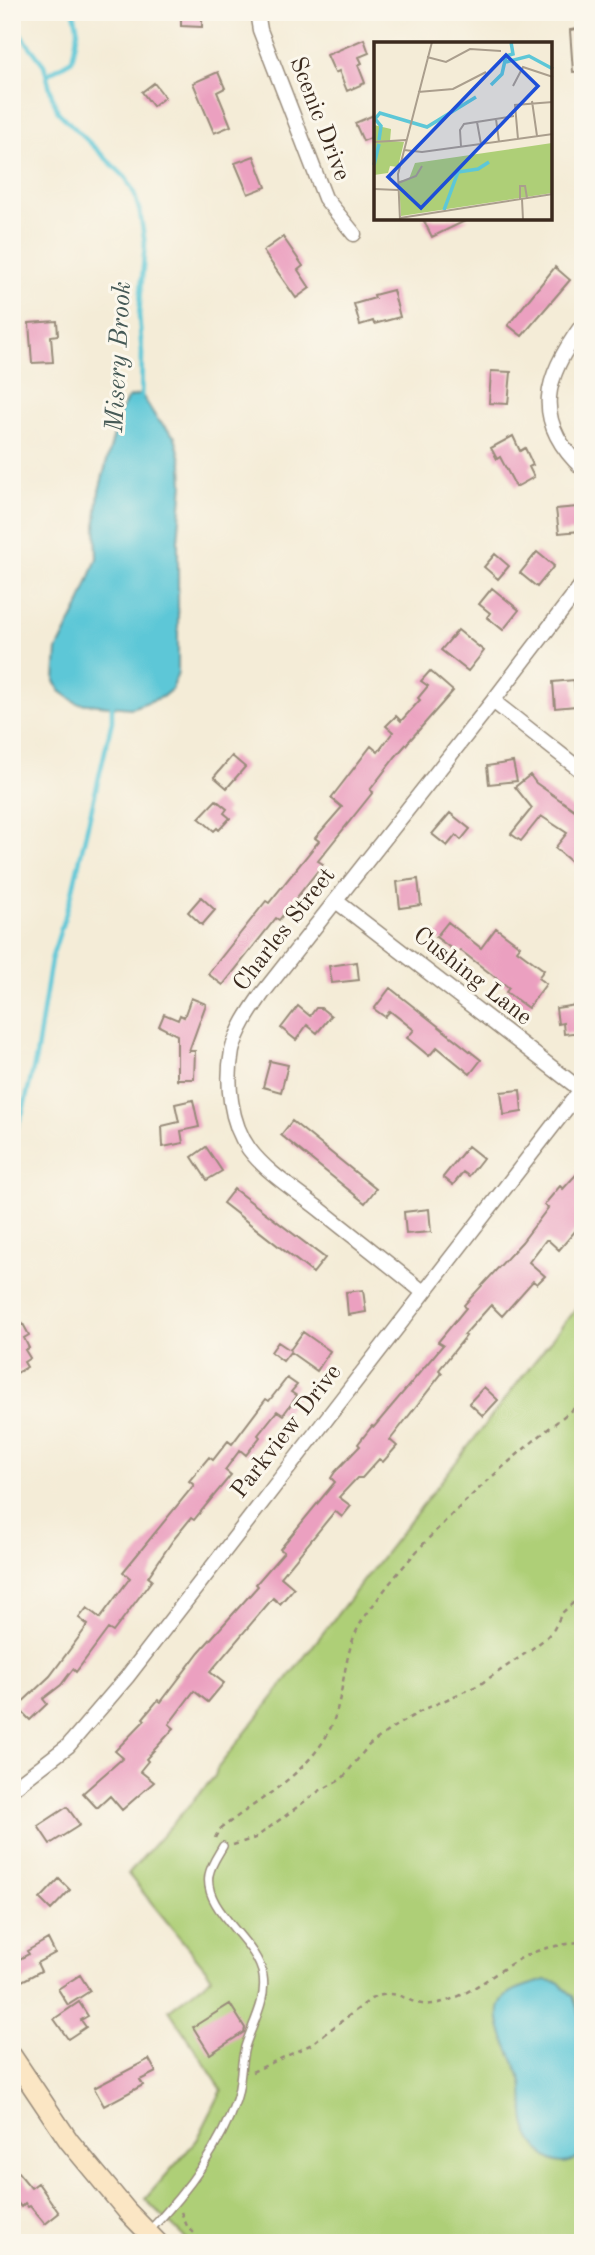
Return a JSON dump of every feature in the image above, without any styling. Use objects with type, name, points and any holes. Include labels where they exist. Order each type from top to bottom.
[{"type":"street","name":"Scenic Drive","points":[[257,12],[260,30],[325,198],[354,234]]},
{"type":"street","points":[[583,324],[558,361],[552,379],[549,415],[561,446],[583,469]]},
{"type":"street","name":"Charles Street","points":[[424,1292],[258,1159],[248,1147],[232,1104],[232,1050],[246,1017],[262,994],[583,583]]},
{"type":"street","points":[[493,701],[583,772]]},
{"type":"street","name":"Cushing Lane","points":[[336,901],[582,1088]]},
{"type":"street","name":"Parkview Drive","points":[[12,1788],[57,1756],[96,1715],[582,1088]]},
{"type":"street","points":[[12,2056],[69,2141],[153,2237]]},
{"type":"lane","points":[[153,2237],[198,2173],[229,2116],[237,2098],[246,2045],[258,2015],[263,1977],[260,1965],[220,1909],[210,1888],[210,1870],[223,1846]]},
{"type":"path","points":[[583,1401],[473,1493],[442,1524],[388,1588],[355,1634],[336,1713],[324,1742],[296,1771],[219,1830],[215,1838],[223,1846],[255,1838],[310,1797],[342,1779],[369,1745],[393,1728],[425,1709],[491,1678],[546,1638],[562,1613],[583,1594]]},
{"type":"path","points":[[240,2079],[310,2045],[379,1995],[392,1993],[427,2005],[444,2002],[528,1954],[583,1941]]},
{"type":"path","points":[[180,2199],[179,2207],[187,2226],[204,2243]]},
{"type":"green space","points":[[583,1299],[583,2243],[190,2243],[145,2199],[197,2140],[222,2090],[169,2010],[212,1977],[128,1874],[215,1776],[217,1769]]},
{"type":"water","points":[[141,394],[157,419],[175,437],[182,463],[178,541],[178,672],[172,689],[162,697],[131,708],[77,703],[60,691],[55,681],[57,650],[79,606],[97,558],[99,491],[120,412],[128,398]]},
{"type":"water","points":[[545,1980],[558,1982],[573,1996],[583,2026],[583,2156],[565,2163],[556,2162],[545,2155],[528,2132],[522,2083],[499,2020],[499,2010],[506,1997],[516,1990]]},
{"type":"building","points":[[181,12],[202,12],[202,27],[181,26]]},
{"type":"building","points":[[583,28],[583,71],[573,72],[570,30]]},
{"type":"building","points":[[364,39],[369,53],[359,57],[362,63],[358,65],[365,83],[347,91],[339,71],[335,73],[327,55]]},
{"type":"building","points":[[218,72],[225,88],[217,92],[231,126],[214,133],[193,83]]},
{"type":"building","points":[[154,83],[165,97],[153,106],[142,92]]},
{"type":"building","points":[[374,115],[374,137],[363,141],[355,123]]},
{"type":"building","points":[[254,156],[266,187],[248,194],[235,163]]},
{"type":"building","points":[[424,220],[467,220],[432,237]]},
{"type":"building","points":[[283,237],[303,266],[298,270],[310,288],[296,298],[263,251]]},
{"type":"building","points":[[555,267],[570,280],[522,336],[508,325]]},
{"type":"building","points":[[393,290],[400,317],[360,325],[354,304]]},
{"type":"building","points":[[57,321],[58,335],[51,336],[53,362],[32,363],[29,323]]},
{"type":"building","points":[[491,371],[511,372],[508,404],[489,403]]},
{"type":"building","points":[[513,436],[520,451],[525,448],[533,465],[529,467],[534,477],[516,487],[500,457],[497,459],[491,448]]},
{"type":"building","points":[[577,507],[580,531],[559,533],[556,509]]},
{"type":"building","points":[[537,552],[554,566],[537,587],[520,573]]},
{"type":"building","points":[[495,554],[509,566],[498,579],[484,567]]},
{"type":"building","points":[[492,588],[519,610],[503,630],[487,617],[490,613],[479,604]]},
{"type":"building","points":[[458,630],[484,651],[468,671],[441,650]]},
{"type":"building","points":[[430,671],[453,691],[396,756],[370,790],[373,792],[318,861],[323,864],[223,985],[208,974],[266,901],[269,903],[319,841],[315,838],[342,807],[331,798],[371,746],[378,752],[393,732],[386,726],[396,716],[401,721],[420,700],[418,698],[428,686],[421,681]]},
{"type":"building","points":[[574,680],[576,706],[555,708],[553,682]]},
{"type":"building","points":[[232,756],[245,767],[227,788],[214,777]]},
{"type":"building","points":[[513,762],[517,781],[489,784],[487,766]]},
{"type":"building","points":[[530,775],[536,783],[583,816],[583,857],[575,865],[555,848],[567,833],[541,816],[521,841],[511,834],[532,808],[515,787]]},
{"type":"building","points":[[216,800],[227,809],[224,813],[230,818],[219,830],[217,828],[214,831],[199,818]]},
{"type":"building","points":[[450,813],[470,829],[461,840],[456,835],[447,846],[432,834]]},
{"type":"building","points":[[418,879],[421,905],[400,908],[397,882]]},
{"type":"building","points":[[201,897],[215,910],[202,925],[188,912]]},
{"type":"building","points":[[448,922],[481,948],[496,928],[520,946],[517,950],[544,970],[538,978],[546,984],[528,1008],[506,992],[509,988],[460,950],[457,953],[436,937]]},
{"type":"building","points":[[357,962],[359,980],[332,983],[329,966]]},
{"type":"building","points":[[390,988],[481,1060],[470,1074],[437,1047],[429,1056],[407,1038],[414,1030],[390,1011],[385,1017],[374,1009]]},
{"type":"building","points":[[191,998],[206,1004],[189,1051],[195,1051],[194,1079],[177,1081],[177,1035],[159,1026],[164,1014],[178,1020],[180,1015],[184,1017]]},
{"type":"building","points":[[583,1004],[583,1032],[564,1034],[563,1023],[558,1024],[556,1008]]},
{"type":"building","points":[[298,1006],[310,1016],[316,1008],[321,1008],[331,1016],[317,1033],[307,1025],[296,1040],[281,1028]]},
{"type":"building","points":[[270,1061],[288,1065],[281,1092],[263,1087]]},
{"type":"building","points":[[520,1090],[522,1112],[504,1115],[501,1092]]},
{"type":"building","points":[[193,1100],[199,1127],[181,1131],[183,1143],[163,1147],[162,1126],[179,1122],[175,1104]]},
{"type":"building","points":[[292,1121],[376,1189],[365,1203],[281,1135]]},
{"type":"building","points":[[468,1146],[483,1158],[469,1176],[463,1172],[453,1185],[443,1177]]},
{"type":"building","points":[[206,1147],[222,1171],[207,1180],[192,1157]]},
{"type":"building","points":[[583,1167],[583,1222],[559,1250],[546,1240],[529,1262],[545,1276],[537,1284],[533,1281],[502,1316],[491,1305],[464,1335],[466,1336],[439,1370],[442,1373],[390,1440],[397,1446],[383,1462],[379,1459],[339,1497],[351,1506],[342,1517],[335,1511],[281,1577],[294,1588],[280,1604],[273,1598],[210,1672],[224,1683],[208,1702],[194,1691],[169,1724],[174,1728],[146,1759],[148,1761],[140,1771],[154,1782],[122,1810],[110,1796],[97,1808],[83,1793],[123,1758],[115,1751],[145,1720],[143,1718],[158,1700],[161,1702],[199,1652],[258,1586],[256,1584],[284,1552],[280,1549],[335,1482],[331,1478],[335,1472],[360,1446],[358,1444],[372,1426],[374,1427],[443,1345],[438,1342],[466,1308],[464,1305],[522,1242],[548,1208],[544,1205],[560,1186],[563,1189]]},
{"type":"building","points":[[234,1189],[325,1258],[313,1273],[223,1203]]},
{"type":"building","points":[[429,1209],[431,1232],[406,1234],[404,1212]]},
{"type":"building","points":[[363,1290],[366,1312],[348,1315],[346,1292]]},
{"type":"building","points":[[12,1318],[18,1327],[23,1324],[29,1335],[24,1338],[29,1348],[25,1350],[30,1358],[24,1362],[27,1367],[17,1373],[12,1369]]},
{"type":"building","points":[[303,1332],[330,1351],[317,1371],[290,1352],[283,1361],[271,1352],[278,1342],[290,1350]]},
{"type":"building","points":[[287,1378],[297,1385],[291,1392],[297,1396],[283,1415],[277,1411],[246,1455],[240,1450],[225,1470],[231,1475],[194,1520],[191,1518],[173,1540],[148,1577],[152,1580],[113,1632],[108,1629],[76,1672],[73,1669],[61,1685],[43,1699],[47,1704],[30,1720],[17,1707],[50,1676],[88,1625],[79,1618],[87,1608],[100,1618],[130,1578],[123,1572],[194,1485],[189,1481],[209,1457],[213,1460],[228,1441],[232,1444],[266,1399],[269,1401]]},
{"type":"building","points":[[484,1387],[498,1400],[483,1416],[469,1403]]},
{"type":"building","points":[[67,1807],[80,1825],[50,1844],[38,1826]]},
{"type":"building","points":[[59,1879],[70,1890],[51,1910],[40,1899]]},
{"type":"building","points":[[48,1939],[55,1953],[37,1963],[41,1971],[20,1982],[12,1963]]},
{"type":"building","points":[[80,1975],[90,1991],[68,2005],[58,1989]]},
{"type":"building","points":[[79,2002],[88,2016],[81,2020],[86,2027],[68,2039],[54,2019]]},
{"type":"building","points":[[230,2004],[245,2028],[244,2032],[210,2054],[193,2027]]},
{"type":"building","points":[[149,2059],[156,2072],[140,2080],[143,2085],[104,2106],[94,2088]]},
{"type":"building","points":[[12,2165],[31,2188],[38,2183],[59,2213],[45,2224],[30,2206],[25,2203],[21,2207],[12,2196]]},
{"type":"waterway","points":[[48,74],[72,60],[78,31],[74,12]]},
{"type":"waterway","name":"Misery Brook","points":[[12,23],[44,65],[58,112],[126,178],[134,193],[145,243],[139,315],[141,400]]},
{"type":"waterway","name":"Misery Brook","points":[[12,1140],[23,1111],[36,1057],[51,960],[71,897],[112,721],[112,702]]}]
